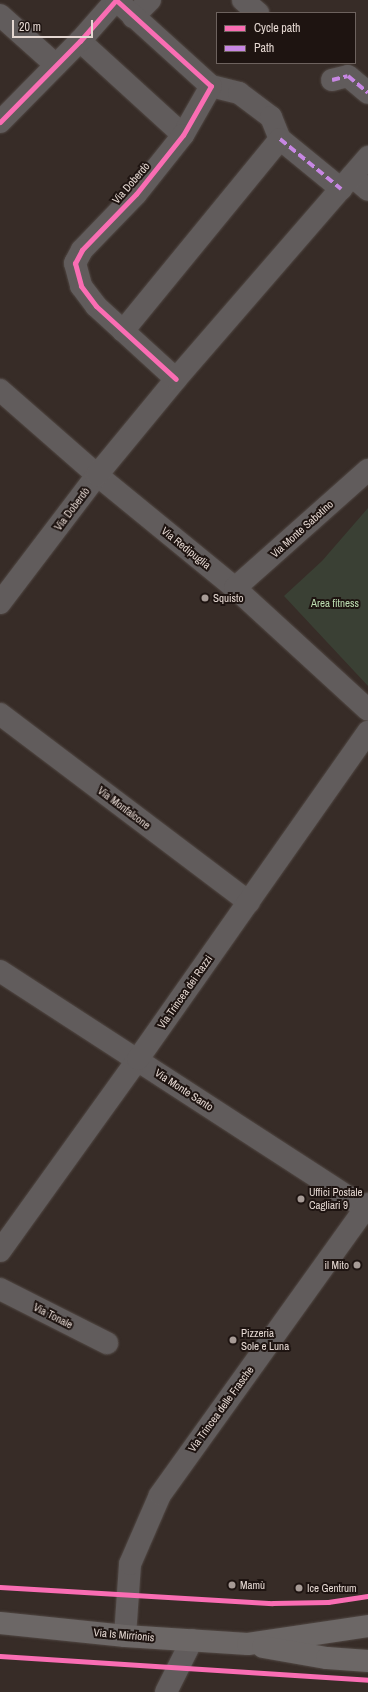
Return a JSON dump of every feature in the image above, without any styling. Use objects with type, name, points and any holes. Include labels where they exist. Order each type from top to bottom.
[{"type":"street","points":[[0,122],[80,40],[116,0],[211,86],[239,94],[271,117],[280,139],[346,182],[368,190]]},
{"type":"street","points":[[133,17],[150,0]]},
{"type":"street","points":[[243,0],[257,12]]},
{"type":"street","points":[[0,15],[56,64]]},
{"type":"street","points":[[80,40],[183,135]]},
{"type":"street","points":[[332,80],[348,76],[368,93]]},
{"type":"street","name":"Via Doberdò","points":[[176,379],[96,306],[81,286],[75,263],[82,250],[136,194],[183,135],[211,86]]},
{"type":"street","points":[[123,331],[280,139]]},
{"type":"street","name":"Via Doberdò","points":[[0,603],[97,475],[176,379],[368,157]]},
{"type":"street","name":"Via Redipuglia","points":[[0,390],[97,475],[235,588],[368,710]]},
{"type":"street","name":"Via Monte Sabotino","points":[[235,588],[368,470]]},
{"type":"street","name":"Via Monfalcone","points":[[0,714],[249,902]]},
{"type":"street","name":"Via Trincea dei Razzi","points":[[0,1251],[138,1059],[368,732]]},
{"type":"street","name":"Via Monte Santo","points":[[0,971],[367,1207]]},
{"type":"street","name":"Via Trincea delle Frasche","points":[[125,1636],[130,1564],[160,1495],[367,1207]]},
{"type":"street","name":"Via Tonale","points":[[0,1289],[107,1343]]},
{"type":"street","name":"Via Is Mirrionis","points":[[0,1623],[125,1636],[248,1644],[327,1658],[368,1661]]},
{"type":"street","name":"Via Is Mirrionis","points":[[248,1644],[368,1626]]},
{"type":"street","points":[[166,1692],[192,1640]]},
{"type":"green space","name":"Area fitness","points":[[368,508],[368,686],[284,596],[322,561]]},
{"type":"marked path","points":[[332,80],[348,76],[368,93]]},
{"type":"marked path","points":[[280,139],[341,189]]},
{"type":"cycle path","points":[[0,122],[80,41],[116,0],[211,86],[183,135],[136,194],[82,250],[75,263],[81,286],[96,306],[176,379]]},
{"type":"cycle path","points":[[0,1587],[273,1603],[328,1602],[368,1596]]},
{"type":"cycle path","points":[[0,1656],[368,1680]]},
{"type":"place","name":"Squisto","points":[[205,598]]},
{"type":"place","name":"Uffici Postale Cagliari 9","points":[[301,1199]]},
{"type":"place","name":"il Mito","points":[[357,1265]]},
{"type":"place","name":"Pizzeria Sole e Luna","points":[[233,1340]]},
{"type":"place","name":"Mamù","points":[[232,1585]]},
{"type":"place","name":"Ice Gentrum","points":[[299,1588]]}]
